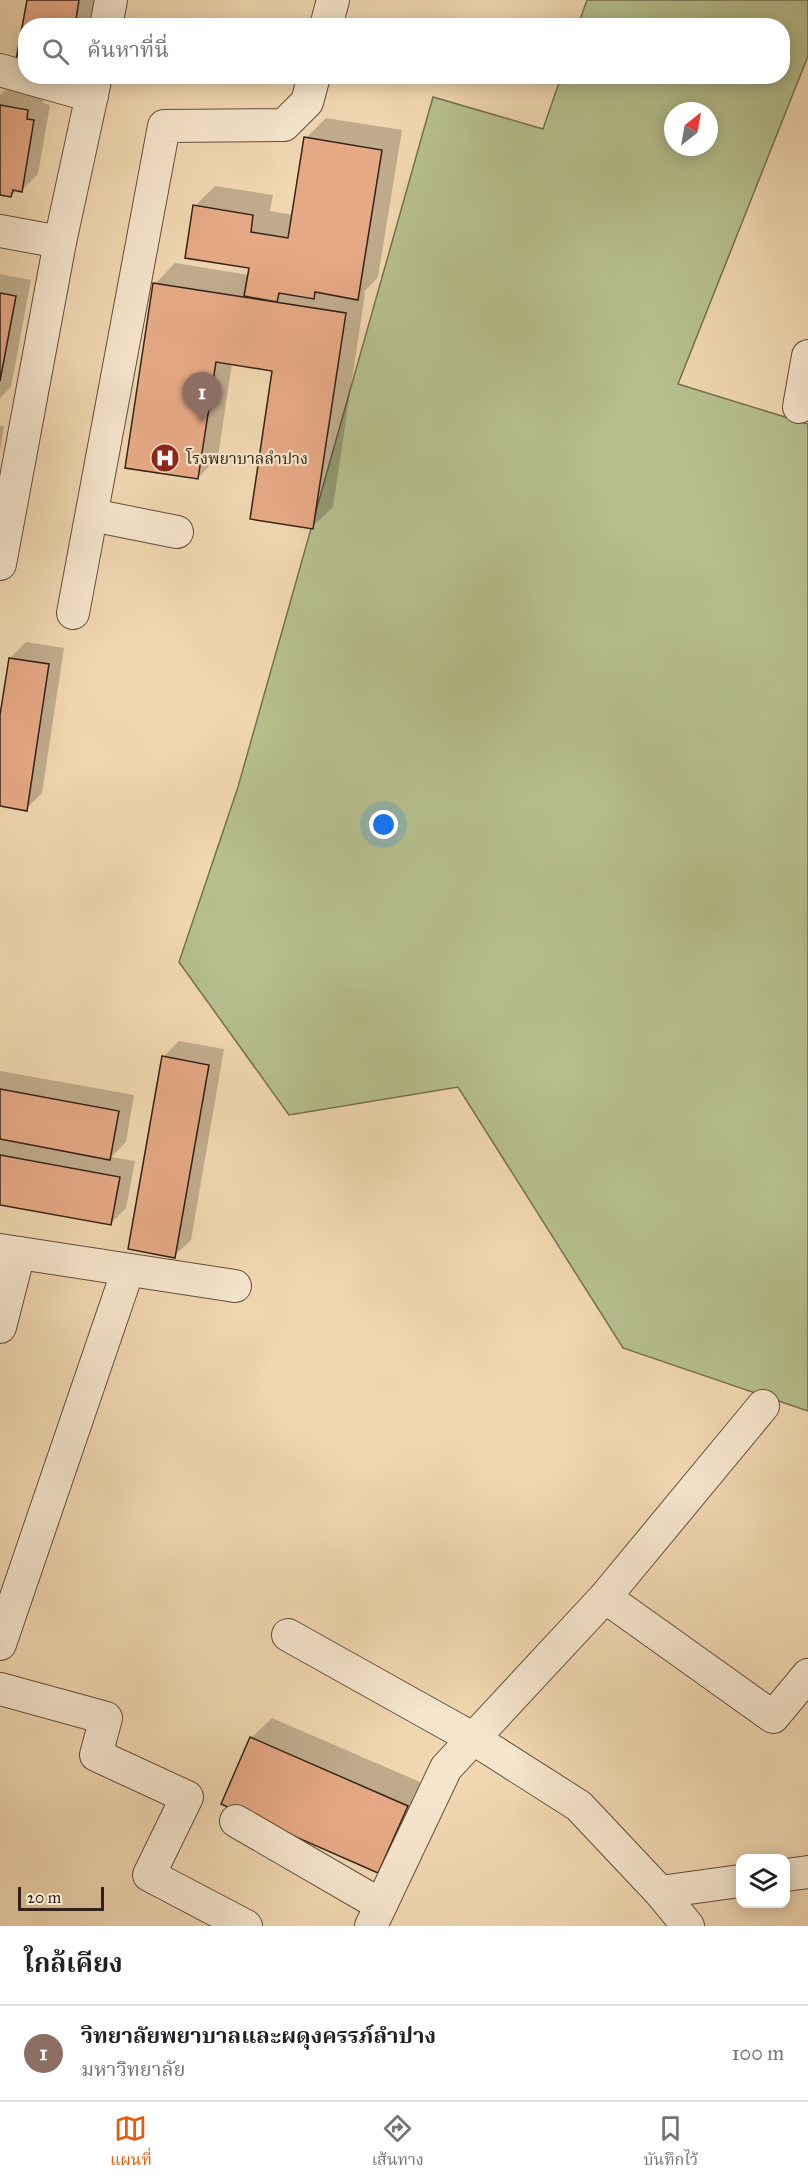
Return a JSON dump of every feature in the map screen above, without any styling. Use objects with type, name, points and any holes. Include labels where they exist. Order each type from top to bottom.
[{"type":"street","points":[[108,18],[111,0]]},
{"type":"street","points":[[328,18],[333,0]]},
{"type":"street","points":[[0,70],[18,73]]},
{"type":"street","points":[[73,613],[164,126],[284,125],[307,102],[312,84]]},
{"type":"street","points":[[0,564],[60,242],[94,86]]},
{"type":"street","points":[[0,231],[60,242]]},
{"type":"street","points":[[799,407],[808,356]]},
{"type":"street","points":[[92,515],[177,532]]},
{"type":"street","points":[[0,1327],[10,1251],[235,1286]]},
{"type":"street","points":[[0,1644],[128,1270]]},
{"type":"street","points":[[236,1821],[376,1915],[446,1768],[605,1597],[763,1406]]},
{"type":"street","points":[[605,1597],[773,1718],[808,1675]]},
{"type":"street","points":[[288,1635],[474,1739],[579,1806],[660,1892],[688,1926]]},
{"type":"street","points":[[0,1689],[106,1718],[96,1755],[187,1797],[149,1875],[246,1926]]},
{"type":"street","points":[[790,1874],[808,1872]]},
{"type":"street","points":[[660,1892],[736,1882]]},
{"type":"green space","points":[[587,0],[808,0],[808,56],[678,384],[808,424],[808,1411],[623,1348],[458,1087],[289,1115],[179,962],[238,787],[433,97],[543,129],[559,84],[790,84],[790,18],[581,18]]},
{"type":"building","points":[[27,0],[79,0],[76,18],[24,18]]},
{"type":"building","points":[[18,49],[18,72],[14,71]]},
{"type":"building","points":[[0,105],[28,110],[27,119],[34,120],[22,192],[13,190],[11,197],[0,195]]},
{"type":"building","points":[[304,137],[382,150],[358,300],[315,292],[314,299],[279,293],[277,302],[244,296],[249,268],[185,258],[193,205],[253,215],[251,232],[288,238]]},
{"type":"building","points":[[153,283],[346,313],[313,529],[250,519],[272,371],[216,362],[198,479],[125,468]]},
{"type":"building","points":[[0,293],[16,296],[0,381]]},
{"type":"building","points":[[9,658],[49,664],[27,811],[0,806],[0,715]]},
{"type":"building","points":[[162,1056],[209,1065],[175,1258],[128,1249]]},
{"type":"building","points":[[0,1089],[119,1111],[110,1160],[0,1139]]},
{"type":"building","points":[[0,1155],[120,1177],[111,1225],[0,1205]]},
{"type":"building","points":[[250,1737],[408,1806],[378,1873],[221,1804]]},
{"type":"place","name":"วิทยาลัยพยาบาลและผดุงครรภ์ลําปาง","points":[[202,422]]},
{"type":"place","name":"โรงพยาบาลลำปาง","points":[[165,458]]}]
